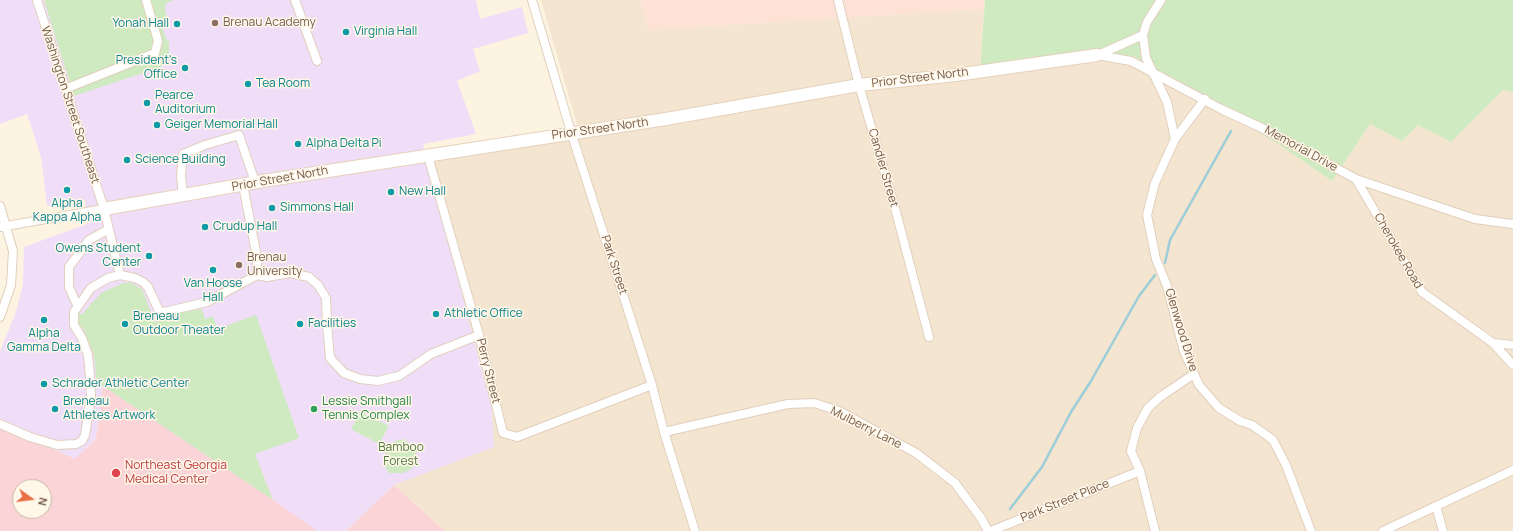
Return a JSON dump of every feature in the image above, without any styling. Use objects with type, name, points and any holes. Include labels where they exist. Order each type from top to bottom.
[{"type":"street","name":"Washington Street Southeast","points":[[37,0],[110,228],[120,275]]},
{"type":"street","points":[[65,89],[156,53],[158,41],[146,0]]},
{"type":"street","points":[[294,0],[316,61]]},
{"type":"street","name":"Park Street","points":[[532,0],[571,132],[652,385],[664,432],[696,531]]},
{"type":"street","name":"Candler Street","points":[[838,0],[859,85],[895,208],[930,337]]},
{"type":"street","points":[[1161,0],[1147,22],[1143,35],[1146,58],[1167,102],[1175,139]]},
{"type":"street","points":[[1097,55],[1143,35]]},
{"type":"street","name":"Prior Street North","points":[[104,209],[248,184],[571,132],[672,118],[859,85],[956,75],[1097,55]]},
{"type":"street","name":"Memorial Drive","points":[[1097,55],[1131,61],[1356,179],[1475,219],[1513,224]]},
{"type":"street","name":"Glenwood Drive","points":[[1205,99],[1175,139],[1155,183],[1147,215],[1156,259],[1167,286],[1184,351],[1199,385],[1220,408],[1240,421],[1252,425],[1273,440],[1288,470],[1311,531]]},
{"type":"street","points":[[183,195],[181,175],[183,154],[205,145],[239,135],[253,176],[248,184],[257,257],[257,275]]},
{"type":"street","name":"Perry Street","points":[[428,156],[479,335],[503,433],[517,437],[652,385]]},
{"type":"street","name":"Cherokee Road","points":[[1356,179],[1422,292],[1492,343],[1513,346]]},
{"type":"street","points":[[0,206],[3,226],[13,251],[11,285],[0,317]]},
{"type":"street","points":[[3,226],[104,209]]},
{"type":"street","points":[[77,305],[69,287],[69,267],[89,240],[110,228]]},
{"type":"street","points":[[0,424],[30,438],[57,444],[79,444],[85,435],[91,397],[88,355],[82,338],[74,325],[74,312],[77,305],[91,288],[108,278],[120,275],[135,278],[143,282],[148,287],[159,311],[164,312],[206,302],[257,275],[267,277],[290,273],[309,277],[318,285],[326,298],[326,324],[330,358],[344,373],[360,379],[378,381],[399,376],[431,354],[479,335]]},
{"type":"street","points":[[1492,343],[1513,365]]},
{"type":"street","points":[[1156,531],[1140,471],[1130,451],[1137,428],[1148,408],[1160,397],[1194,374]]},
{"type":"street","name":"Mulberry Lane","points":[[664,432],[788,404],[814,403],[839,411],[916,453],[955,483],[981,518],[988,531]]},
{"type":"street","points":[[1383,531],[1513,470]]},
{"type":"street","name":"Park Street Place","points":[[991,531],[1140,471]]},
{"type":"street","points":[[1436,506],[1443,531]]},
{"type":"shaded area","name":"Brenau University","points":[[0,0],[476,0],[480,19],[522,7],[528,33],[473,49],[480,71],[457,81],[476,134],[423,144],[492,410],[494,447],[394,485],[346,531],[317,531],[103,387],[96,439],[75,459],[0,426],[0,351],[16,312],[23,284],[24,247],[87,224],[85,200],[47,206],[41,157],[27,114],[0,124]]},
{"type":"shaded area","points":[[541,0],[640,0],[648,30],[984,9],[980,71],[1134,56],[1281,146],[1332,181],[1370,124],[1402,141],[1418,125],[1451,142],[1503,90],[1513,92],[1513,531],[445,531],[394,485],[355,176],[580,135]]},
{"type":"shaded area","points":[[640,0],[985,0],[984,9],[648,30]]},
{"type":"shaded area","name":"Northeast Georgia Medical Center","points":[[103,386],[317,531],[0,531],[0,426],[75,459],[96,439]]},
{"type":"shaded area","points":[[394,485],[445,531],[346,531]]},
{"type":"green space","points":[[44,0],[174,0],[166,3],[165,9],[167,18],[160,22],[167,40],[169,41],[169,53],[161,67],[74,96]]},
{"type":"green space","points":[[985,0],[1513,0],[1513,92],[1503,90],[1451,142],[1418,125],[1402,141],[1370,124],[1332,181],[1281,146],[1134,56],[980,71]]},
{"type":"green space","points":[[123,283],[131,283],[142,289],[155,322],[173,314],[202,309],[205,319],[213,316],[217,329],[256,315],[299,438],[255,454],[273,500],[103,386],[97,385],[94,355],[83,328],[77,326],[79,314],[82,314],[101,293]]},
{"type":"green space","points":[[360,411],[389,426],[379,444],[351,429]]},
{"type":"green space","name":"Bamboo Forest","points":[[405,439],[417,452],[412,469],[403,473],[389,473],[385,467],[386,448],[395,441]]},
{"type":"waterway","points":[[1165,263],[1170,240],[1231,131]]},
{"type":"waterway","points":[[1010,509],[1042,467],[1071,412],[1091,381],[1139,296],[1155,275]]},
{"type":"place","name":"Brenau Academy","points":[[215,23]]},
{"type":"place","name":"Yonah Hall","points":[[177,24]]},
{"type":"place","name":"Virginia Hall","points":[[346,32]]},
{"type":"place","name":"President's Office","points":[[185,68]]},
{"type":"place","name":"Tea Room","points":[[248,84]]},
{"type":"place","name":"Pearce Auditorium","points":[[147,103]]},
{"type":"place","name":"Geiger Memorial Hall","points":[[157,125]]},
{"type":"place","name":"Alpha Delta Pi","points":[[298,144]]},
{"type":"place","name":"Science Building","points":[[127,160]]},
{"type":"place","name":"Alpha Kappa Alpha","points":[[67,190]]},
{"type":"place","name":"New Hall","points":[[391,192]]},
{"type":"place","name":"Simmons Hall","points":[[272,208]]},
{"type":"place","name":"Crudup Hall","points":[[205,227]]},
{"type":"place","name":"Owens Student Center","points":[[149,256]]},
{"type":"place","name":"Brenau University","points":[[239,265]]},
{"type":"place","name":"Van Hoose Hall","points":[[213,270]]},
{"type":"place","name":"Athletic Office","points":[[436,314]]},
{"type":"place","name":"Alpha Gamma Delta","points":[[44,320]]},
{"type":"place","name":"Breneau Outdoor Theater","points":[[125,324]]},
{"type":"place","name":"Facilities","points":[[300,324]]},
{"type":"place","name":"Schrader Athletic Center","points":[[44,384]]},
{"type":"place","name":"Breneau Athletes Artwork","points":[[55,409]]},
{"type":"place","name":"Lessie Smithgall Tennis Complex","points":[[314,409]]},
{"type":"place","name":"Northeast Georgia Medical Center","points":[[116,473]]}]
